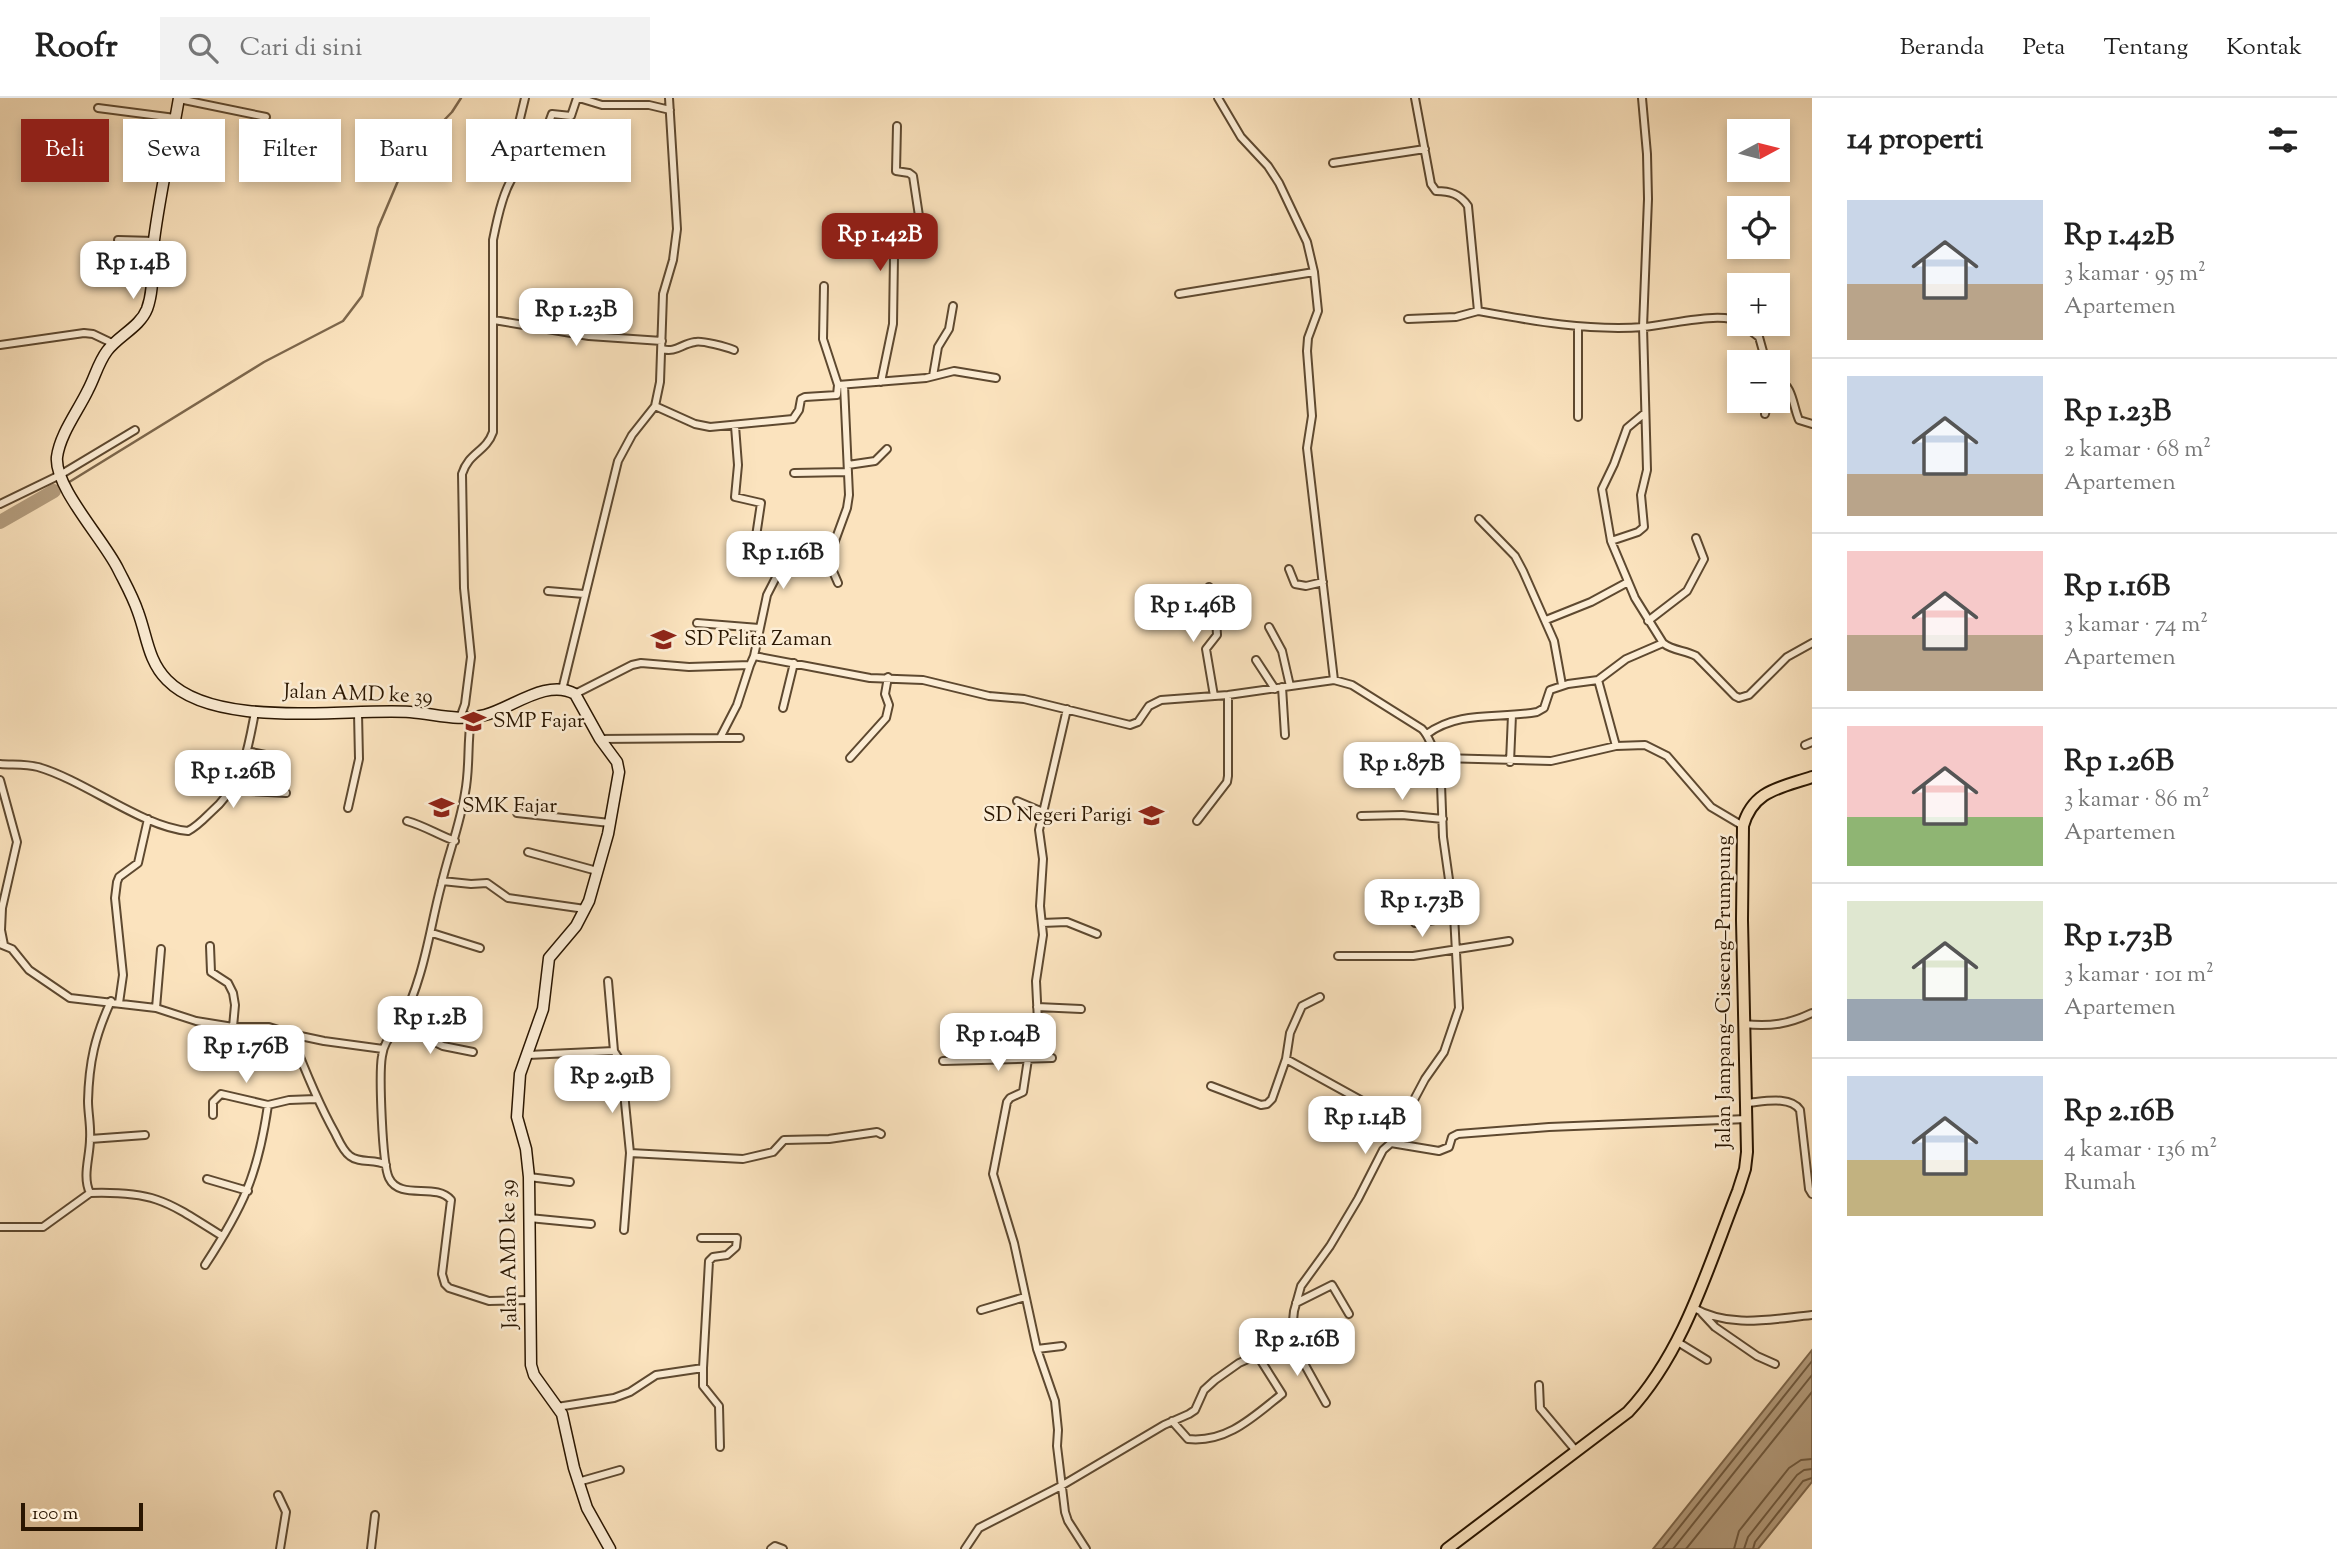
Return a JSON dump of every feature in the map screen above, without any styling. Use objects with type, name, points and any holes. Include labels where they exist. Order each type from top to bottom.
[{"type":"main road","name":"Jalan Jampang–Ciseeng–Prumpung","points":[[1447,1549],[1628,1412],[1663,1368],[1676,1341],[1692,1307],[1745,1169],[1747,1119],[1742,920],[1743,827],[1746,815],[1756,800],[1812,777]]},
{"type":"street","points":[[520,119],[526,98]]},
{"type":"street","points":[[550,119],[552,114],[571,116],[578,98],[602,105],[649,105],[670,110]]},
{"type":"street","points":[[669,98],[677,229],[673,260],[663,294],[660,382],[655,406],[632,435],[618,461],[562,690],[575,694],[641,663],[689,667],[750,665]]},
{"type":"street","points":[[1218,98],[1241,137],[1268,166],[1279,183],[1303,231],[1314,272],[1318,311],[1308,338],[1312,416],[1307,448],[1322,582],[1330,626],[1334,680]]},
{"type":"street","points":[[1417,98],[1428,172],[1434,189],[1455,194],[1463,198],[1468,206],[1478,311]]},
{"type":"street","points":[[1611,541],[1639,532],[1644,527],[1641,495],[1647,470],[1643,327],[1648,199],[1642,98]]},
{"type":"street","points":[[179,99],[266,117]]},
{"type":"street","name":"Jalan AMD ke 39","points":[[179,99],[154,241],[153,280],[145,313],[114,344],[98,366],[90,387],[60,442],[57,465],[70,494],[114,562],[139,615],[153,661],[167,680],[179,690],[212,705],[255,712],[411,712],[465,719],[489,714],[548,690],[562,690]]},
{"type":"street","points":[[98,108],[175,118]]},
{"type":"street","points":[[881,382],[893,324],[894,256],[899,249],[916,247],[919,216],[913,176],[896,171],[897,126]]},
{"type":"street","points":[[1333,163],[1425,149]]},
{"type":"street","points":[[512,182],[497,218],[493,240],[493,432],[483,448],[466,462],[462,474],[464,588],[471,657],[465,704],[469,768],[455,841],[442,881],[432,933],[414,993],[399,1025],[388,1036],[383,1049],[381,1083],[389,1180],[398,1187],[442,1193],[451,1200],[442,1274],[444,1284],[489,1301],[529,1300]]},
{"type":"street","points":[[118,240],[154,241]]},
{"type":"street","points":[[1179,294],[1314,272]]},
{"type":"street","points":[[824,286],[823,339],[841,385],[848,469],[847,508],[828,560],[838,583]]},
{"type":"street","points":[[933,376],[938,347],[948,329],[953,306]]},
{"type":"street","points":[[1408,319],[1456,317],[1478,311],[1578,327],[1643,327],[1727,317]]},
{"type":"street","points":[[494,320],[589,336],[662,341]]},
{"type":"street","points":[[1578,327],[1578,417]]},
{"type":"street","points":[[0,345],[84,333],[93,334],[114,344]]},
{"type":"street","points":[[662,349],[676,350],[700,341],[734,350]]},
{"type":"street","points":[[841,385],[933,376],[948,371],[996,378]]},
{"type":"street","points":[[655,406],[695,424],[710,427],[735,426],[793,419],[799,410],[801,399],[837,395],[841,385]]},
{"type":"street","points":[[1790,394],[1799,420],[1812,424]]},
{"type":"street","points":[[1645,413],[1627,428],[1602,489],[1611,541],[1628,582],[1663,643],[1672,649],[1696,656],[1740,698],[1749,695],[1787,657],[1812,643]]},
{"type":"street","points":[[735,426],[738,465],[735,497],[761,503],[755,543],[789,552],[801,551],[828,560]]},
{"type":"street","points":[[0,504],[60,475],[135,430]]},
{"type":"street","points":[[794,473],[848,469],[875,461],[887,449]]},
{"type":"street","points":[[1479,519],[1515,555],[1546,620],[1558,658],[1562,685]]},
{"type":"street","points":[[1648,621],[1687,591],[1694,582],[1704,559],[1696,538]]},
{"type":"street","points":[[720,738],[737,705],[754,656],[770,587],[789,552]]},
{"type":"street","points":[[1289,569],[1295,584],[1306,586],[1322,582]]},
{"type":"street","points":[[1546,620],[1591,602],[1628,582]]},
{"type":"street","points":[[1209,587],[1215,596],[1217,635],[1206,649],[1214,695]]},
{"type":"street","points":[[548,591],[584,594]]},
{"type":"street","points":[[697,623],[759,628]]},
{"type":"street","points":[[1269,627],[1282,651],[1290,686]]},
{"type":"street","points":[[1427,734],[1442,724],[1458,719],[1541,710],[1550,690],[1562,685],[1598,680],[1626,659],[1663,643]]},
{"type":"street","points":[[754,656],[870,678],[923,680],[989,696],[1024,699],[1130,724],[1138,722],[1149,706],[1161,700],[1228,695],[1334,680],[1352,685],[1427,734],[1440,758],[1443,819],[1454,917],[1459,1000],[1457,1016],[1444,1052],[1424,1079],[1391,1143],[1383,1150],[1330,1246],[1301,1286],[1291,1340],[1326,1403]]},
{"type":"street","points":[[1256,660],[1279,688],[1285,736]]},
{"type":"street","points":[[783,708],[794,663]]},
{"type":"street","points":[[850,758],[886,718],[889,705],[885,694],[888,677]]},
{"type":"street","points":[[1598,680],[1616,746]]},
{"type":"street","name":"Jalan AMD ke 39","points":[[575,694],[619,767],[610,823],[585,909],[576,926],[548,958],[542,1009],[520,1074],[516,1104],[518,1127],[526,1149],[530,1177],[530,1365],[566,1425],[578,1482],[592,1519],[610,1549]]},
{"type":"street","points":[[1197,821],[1227,782],[1228,695]]},
{"type":"street","points":[[1067,709],[1039,835],[1043,859],[1042,940],[1036,981],[1039,1042],[1028,1059],[1024,1089],[1021,1094],[1007,1102],[999,1149],[992,1168],[993,1179],[1014,1243],[1037,1349],[1056,1407],[1061,1486],[1069,1521],[1086,1549]]},
{"type":"street","points":[[0,764],[36,766],[80,784],[148,819],[183,831],[192,829],[231,793],[247,751],[255,712]]},
{"type":"street","points":[[348,808],[359,759],[358,713]]},
{"type":"street","points":[[1510,762],[1512,715]]},
{"type":"street","points":[[600,738],[740,738]]},
{"type":"street","points":[[1440,758],[1510,762],[1551,761],[1616,746],[1645,745],[1670,758],[1711,807],[1743,827]]},
{"type":"street","points":[[247,751],[275,757]]},
{"type":"street","points":[[241,771],[246,786],[251,791],[286,793]]},
{"type":"street","points":[[0,780],[17,842],[2,908],[2,944],[12,949],[29,970],[70,998],[156,1008],[196,1021],[233,1027],[269,1027],[324,1041],[383,1049]]},
{"type":"street","points":[[1017,801],[1043,812]]},
{"type":"street","points":[[517,813],[610,823]]},
{"type":"street","points":[[1361,816],[1443,819]]},
{"type":"street","points":[[119,1003],[123,975],[115,898],[117,882],[119,877],[138,863],[148,819]]},
{"type":"street","points":[[407,821],[425,825],[439,836],[455,841]]},
{"type":"street","points":[[528,852],[597,872]]},
{"type":"street","points":[[442,881],[487,883],[508,898],[585,909]]},
{"type":"street","points":[[1415,923],[1454,917]]},
{"type":"street","points":[[1042,923],[1067,922],[1097,934]]},
{"type":"street","points":[[432,933],[480,948]]},
{"type":"street","points":[[1338,956],[1408,957],[1509,941]]},
{"type":"street","points":[[210,946],[211,972],[228,983],[235,1000],[233,1027]]},
{"type":"street","points":[[156,1008],[161,949]]},
{"type":"street","points":[[608,981],[614,1051],[621,1062],[629,1153],[624,1230]]},
{"type":"street","points":[[1211,1086],[1261,1105],[1266,1104],[1272,1099],[1286,1059],[1290,1032],[1302,1006],[1320,997]]},
{"type":"street","points":[[90,1193],[86,1182],[90,1139],[88,1102],[91,1060],[97,1031],[111,1001]]},
{"type":"street","points":[[1037,1007],[1081,1009]]},
{"type":"street","points":[[1744,1024],[1763,1027],[1780,1025],[1812,1013]]},
{"type":"street","points":[[399,1025],[443,1046],[473,1052]]},
{"type":"street","points":[[291,1034],[316,1099],[341,1146],[349,1156],[380,1161],[386,1165]]},
{"type":"street","points":[[528,1055],[614,1051]]},
{"type":"street","points":[[943,1061],[1052,1058]]},
{"type":"street","points":[[1286,1059],[1402,1123]]},
{"type":"street","points":[[213,1115],[213,1102],[221,1094],[268,1105],[289,1100],[316,1099]]},
{"type":"street","points":[[1746,1103],[1786,1101],[1797,1105],[1800,1110],[1809,1189],[1812,1194]]},
{"type":"street","points":[[205,1265],[231,1225],[248,1191],[258,1161],[268,1105]]},
{"type":"street","points":[[1391,1143],[1439,1151],[1449,1147],[1451,1139],[1458,1135],[1549,1127],[1747,1119]]},
{"type":"street","points":[[629,1153],[743,1159],[771,1153],[784,1140],[838,1138],[877,1132],[881,1134]]},
{"type":"street","points":[[90,1139],[145,1135]]},
{"type":"street","points":[[530,1177],[570,1182]]},
{"type":"street","points":[[207,1179],[248,1191]]},
{"type":"street","points":[[0,1227],[43,1227],[90,1193],[125,1192],[151,1196],[173,1204],[222,1236]]},
{"type":"street","points":[[529,1218],[591,1224]]},
{"type":"street","points":[[701,1238],[737,1238],[736,1248],[730,1254],[713,1257],[709,1261],[703,1386],[719,1405],[720,1447]]},
{"type":"street","points":[[1296,1303],[1332,1285],[1349,1314]]},
{"type":"street","points":[[981,1310],[1025,1297]]},
{"type":"street","points":[[1692,1307],[1715,1327],[1757,1356],[1775,1364]]},
{"type":"street","points":[[1702,1313],[1742,1322],[1812,1315]]},
{"type":"street","points":[[965,1549],[979,1528],[1061,1486],[1192,1412],[1204,1390],[1215,1380],[1239,1363],[1291,1340]]},
{"type":"street","points":[[1676,1341],[1707,1360]]},
{"type":"street","points":[[1037,1349],[1062,1346]]},
{"type":"street","points":[[1172,1421],[1188,1438],[1198,1440],[1235,1431],[1255,1416],[1282,1394],[1258,1356]]},
{"type":"street","points":[[557,1407],[614,1398],[630,1392],[656,1375],[703,1368]]},
{"type":"street","points":[[1539,1385],[1540,1408],[1577,1452]]},
{"type":"street","points":[[578,1482],[620,1470]]},
{"type":"street","points":[[278,1495],[286,1512],[280,1549]]},
{"type":"street","points":[[371,1549],[376,1515]]},
{"type":"street","points":[[771,1549],[775,1546],[783,1549]]},
{"type":"water","points":[[1812,1350],[1812,1482],[1758,1549],[1653,1549]]},
{"type":"waterway","points":[[66,484],[264,362],[343,321],[362,296],[378,228],[403,169],[461,98]]},
{"type":"waterway","points":[[0,522],[54,491]]},
{"type":"place","name":"SD Pelita Zaman","points":[[664,640]]},
{"type":"place","name":"SMP Fajar","points":[[473,722]]},
{"type":"place","name":"SMK Fajar","points":[[442,807]]},
{"type":"place","name":"SD Negeri Parigi","points":[[1152,816]]}]
